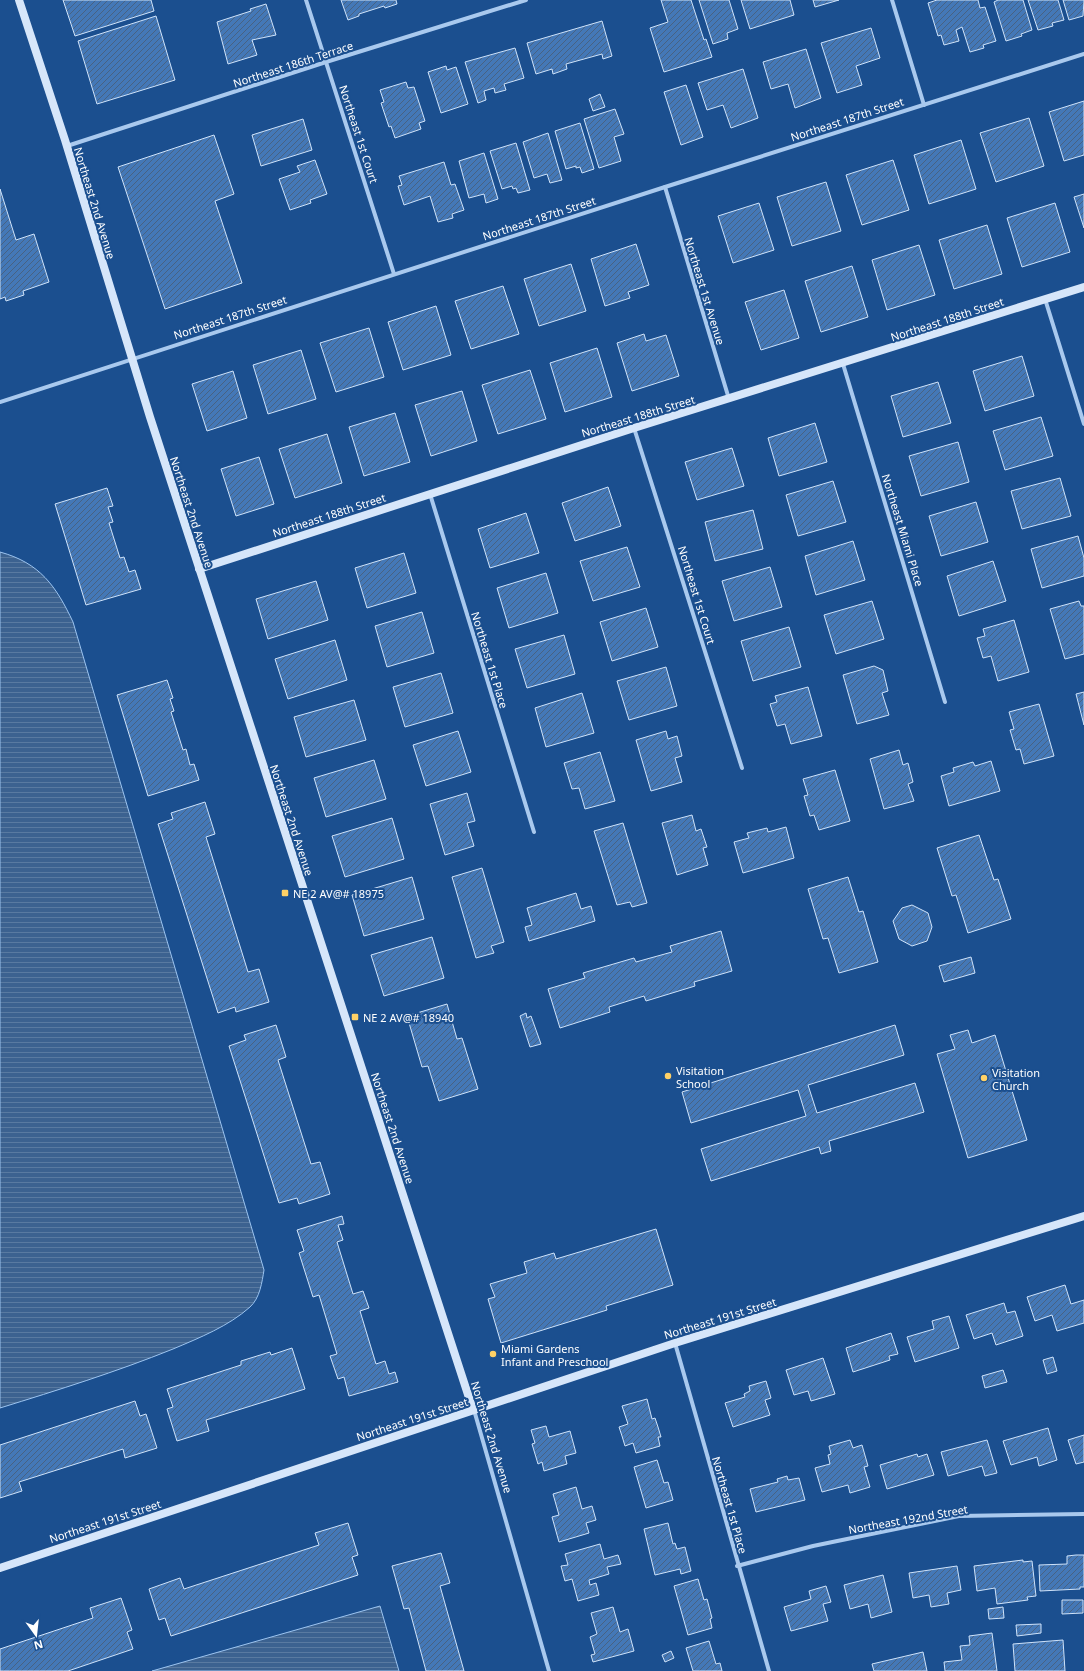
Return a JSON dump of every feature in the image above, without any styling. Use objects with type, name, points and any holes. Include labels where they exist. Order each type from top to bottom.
[{"type":"street","name":"Northeast 2nd Avenue","points":[[19,0],[67,146],[131,359],[473,1410],[549,1671]]},
{"type":"street","name":"Northeast 1st Court","points":[[306,0],[394,274]]},
{"type":"street","name":"Northeast 186th Terrace","points":[[67,146],[326,62],[526,0]]},
{"type":"street","points":[[892,0],[924,105]]},
{"type":"street","name":"Northeast 187th Street","points":[[0,402],[665,187],[1084,54]]},
{"type":"street","name":"Northeast 1st Avenue","points":[[665,187],[729,400]]},
{"type":"street","name":"Northeast 188th Street","points":[[199,569],[634,428],[729,400],[1084,287]]},
{"type":"street","points":[[1045,299],[1084,424]]},
{"type":"street","name":"Northeast Miami Place","points":[[843,364],[945,702]]},
{"type":"street","name":"Northeast 1st Court","points":[[634,428],[742,768]]},
{"type":"street","name":"Northeast 1st Place","points":[[430,494],[534,832]]},
{"type":"street","name":"Northeast 191st Street","points":[[0,1568],[675,1343],[1084,1216]]},
{"type":"street","name":"Northeast 1st Place","points":[[675,1343],[737,1566],[769,1671]]},
{"type":"street","name":"Northeast 192nd Street","points":[[737,1566],[813,1546],[959,1516],[1084,1514]]},
{"type":"water","points":[[0,552],[14,557],[36,569],[60,597],[73,622],[264,1270],[260,1290],[250,1307],[233,1320],[213,1331],[173,1349],[130,1365],[0,1408]]},
{"type":"water","points":[[380,1606],[399,1671],[152,1671]]},
{"type":"building","points":[[63,0],[151,0],[154,11],[75,36]]},
{"type":"building","points":[[341,0],[396,0],[397,4],[385,8],[384,6],[359,14],[359,16],[348,20]]},
{"type":"building","points":[[661,0],[691,0],[704,40],[706,39],[712,57],[664,72],[650,28],[668,22]]},
{"type":"building","points":[[699,0],[729,0],[738,29],[727,33],[728,39],[713,44]]},
{"type":"building","points":[[741,0],[790,0],[794,15],[750,29]]},
{"type":"building","points":[[813,0],[839,0],[815,7]]},
{"type":"building","points":[[937,0],[978,0],[980,8],[985,7],[996,41],[983,45],[984,48],[970,52],[962,27],[956,30],[959,41],[944,45],[941,35],[938,36],[928,3]]},
{"type":"building","points":[[998,0],[1023,0],[1032,30],[1021,34],[1022,36],[1006,41],[994,2]]},
{"type":"building","points":[[1028,0],[1058,0],[1064,20],[1052,23],[1053,26],[1038,30]]},
{"type":"building","points":[[1063,0],[1084,0],[1083,16],[1069,20]]},
{"type":"building","points":[[266,4],[276,35],[252,40],[257,55],[228,64],[217,22],[251,11],[250,9]]},
{"type":"building","points":[[156,16],[175,80],[97,104],[78,41]]},
{"type":"building","points":[[602,21],[612,56],[603,59],[602,54],[566,64],[567,69],[553,74],[552,69],[536,74],[527,43]]},
{"type":"building","points":[[871,28],[880,58],[856,66],[862,85],[837,93],[821,43]]},
{"type":"building","points":[[515,48],[524,78],[504,84],[506,90],[495,93],[494,88],[484,91],[486,100],[478,103],[465,62]]},
{"type":"building","points":[[806,49],[821,98],[795,108],[788,84],[771,89],[763,62]]},
{"type":"building","points":[[446,66],[447,70],[456,67],[468,104],[441,113],[428,72]]},
{"type":"building","points":[[743,69],[758,118],[731,128],[723,105],[707,110],[698,83]]},
{"type":"building","points":[[406,82],[408,88],[414,87],[425,121],[419,123],[421,129],[395,138],[391,126],[389,127],[381,103],[384,102],[380,90]]},
{"type":"building","points":[[686,85],[703,137],[681,145],[664,92]]},
{"type":"building","points":[[600,94],[605,107],[593,111],[589,99]]},
{"type":"building","points":[[1084,101],[1084,155],[1064,161],[1049,112]]},
{"type":"building","points":[[615,109],[624,134],[614,137],[621,161],[599,168],[584,119]]},
{"type":"building","points":[[1029,118],[1044,166],[996,182],[980,133]]},
{"type":"building","points":[[303,119],[312,150],[261,166],[252,135]]},
{"type":"building","points":[[580,123],[594,169],[582,173],[580,167],[576,168],[576,166],[566,169],[555,131]]},
{"type":"building","points":[[548,133],[562,180],[550,183],[547,174],[534,178],[523,142]]},
{"type":"building","points":[[214,135],[234,194],[215,201],[242,283],[165,309],[118,167]]},
{"type":"building","points":[[961,140],[976,189],[929,204],[914,155]]},
{"type":"building","points":[[516,143],[530,190],[518,193],[516,188],[513,189],[512,186],[502,189],[490,151]]},
{"type":"building","points":[[484,153],[498,199],[486,203],[484,194],[469,198],[459,161]]},
{"type":"building","points":[[315,160],[327,194],[310,200],[311,203],[290,210],[279,179],[300,172],[297,166]]},
{"type":"building","points":[[893,160],[909,210],[862,225],[846,175]]},
{"type":"building","points":[[444,162],[451,185],[455,184],[464,210],[452,214],[453,218],[438,222],[430,196],[404,205],[398,186],[402,185],[399,176]]},
{"type":"building","points":[[826,182],[841,231],[792,246],[777,197]]},
{"type":"building","points":[[0,189],[16,240],[34,234],[49,282],[23,291],[24,295],[6,301],[5,297],[0,299]]},
{"type":"building","points":[[1084,194],[1084,228],[1074,197]]},
{"type":"building","points":[[759,203],[774,250],[733,263],[718,216]]},
{"type":"building","points":[[1055,203],[1070,252],[1022,267],[1007,218]]},
{"type":"building","points":[[987,225],[1002,274],[954,289],[939,240]]},
{"type":"building","points":[[636,244],[649,285],[628,292],[630,298],[605,306],[591,259]]},
{"type":"building","points":[[919,245],[935,295],[887,310],[872,260]]},
{"type":"building","points":[[571,264],[586,311],[539,326],[524,279]]},
{"type":"building","points":[[852,266],[868,317],[821,332],[805,281]]},
{"type":"building","points":[[503,286],[519,334],[471,349],[455,301]]},
{"type":"building","points":[[784,290],[799,338],[761,350],[745,302]]},
{"type":"building","points":[[436,306],[451,355],[403,370],[388,322]]},
{"type":"building","points":[[369,328],[384,377],[336,392],[320,343]]},
{"type":"building","points":[[644,334],[646,341],[666,335],[679,376],[632,391],[617,343]]},
{"type":"building","points":[[597,348],[612,397],[565,412],[550,363]]},
{"type":"building","points":[[301,350],[316,399],[268,414],[253,365]]},
{"type":"building","points":[[1022,356],[1034,396],[985,411],[973,371]]},
{"type":"building","points":[[530,370],[546,419],[498,434],[482,385]]},
{"type":"building","points":[[233,371],[247,418],[207,431],[192,384]]},
{"type":"building","points":[[938,382],[951,423],[903,437],[891,396]]},
{"type":"building","points":[[462,391],[477,441],[431,456],[415,405]]},
{"type":"building","points":[[395,413],[410,462],[364,476],[349,427]]},
{"type":"building","points":[[1041,417],[1053,456],[1005,470],[993,431]]},
{"type":"building","points":[[815,423],[827,462],[779,476],[768,438]]},
{"type":"building","points":[[327,434],[342,483],[295,498],[279,449]]},
{"type":"building","points":[[958,442],[969,482],[921,496],[909,456]]},
{"type":"building","points":[[732,448],[744,486],[697,500],[685,462]]},
{"type":"building","points":[[259,457],[274,504],[236,516],[221,469]]},
{"type":"building","points":[[1060,478],[1071,516],[1022,529],[1011,491]]},
{"type":"building","points":[[833,481],[846,522],[798,536],[786,495]]},
{"type":"building","points":[[608,487],[621,526],[575,541],[562,503]]},
{"type":"building","points":[[107,488],[113,506],[108,507],[113,522],[109,523],[120,558],[124,557],[129,572],[135,570],[141,589],[86,605],[55,504]]},
{"type":"building","points":[[976,502],[988,542],[941,556],[929,516]]},
{"type":"building","points":[[753,510],[763,549],[715,561],[705,522]]},
{"type":"building","points":[[526,513],[539,553],[490,568],[478,529]]},
{"type":"building","points":[[1078,536],[1084,558],[1084,576],[1042,588],[1031,549]]},
{"type":"building","points":[[853,541],[865,580],[816,595],[805,556]]},
{"type":"building","points":[[627,547],[640,587],[593,601],[580,561]]},
{"type":"building","points":[[404,553],[416,593],[367,608],[355,568]]},
{"type":"building","points":[[993,561],[1006,601],[959,616],[947,576]]},
{"type":"building","points":[[770,567],[782,607],[734,621],[722,581]]},
{"type":"building","points":[[546,573],[558,613],[509,628],[497,588]]},
{"type":"building","points":[[316,581],[328,620],[268,639],[256,599]]},
{"type":"building","points":[[872,601],[884,639],[836,654],[824,615]]},
{"type":"building","points":[[1079,601],[1081,606],[1084,606],[1084,654],[1065,659],[1050,609]]},
{"type":"building","points":[[646,608],[658,647],[612,661],[600,622]]},
{"type":"building","points":[[422,612],[434,653],[387,667],[375,626]]},
{"type":"building","points":[[1014,620],[1029,672],[998,681],[991,656],[983,658],[977,638],[985,636],[983,629]]},
{"type":"building","points":[[789,627],[801,667],[753,681],[741,641]]},
{"type":"building","points":[[564,635],[575,674],[527,688],[515,649]]},
{"type":"building","points":[[335,640],[347,680],[288,699],[275,659]]},
{"type":"building","points":[[874,666],[883,670],[888,691],[882,693],[889,715],[857,724],[843,675]]},
{"type":"building","points":[[666,667],[677,706],[629,720],[617,681]]},
{"type":"building","points":[[441,673],[453,713],[405,727],[393,687]]},
{"type":"building","points":[[167,680],[173,698],[170,699],[174,711],[171,712],[183,750],[186,749],[190,765],[194,764],[199,780],[148,796],[117,695]]},
{"type":"building","points":[[808,687],[822,736],[791,744],[785,724],[777,726],[770,704],[777,702],[775,696]]},
{"type":"building","points":[[1084,692],[1084,725],[1076,694]]},
{"type":"building","points":[[582,693],[594,733],[546,747],[535,708]]},
{"type":"building","points":[[354,700],[366,740],[306,757],[294,717]]},
{"type":"building","points":[[1039,704],[1054,756],[1024,764],[1020,749],[1016,750],[1010,730],[1014,729],[1009,712]]},
{"type":"building","points":[[458,731],[471,772],[426,786],[413,745]]},
{"type":"building","points":[[666,731],[668,739],[677,736],[682,756],[675,758],[682,782],[651,791],[636,740]]},
{"type":"building","points":[[899,750],[903,765],[908,763],[913,782],[908,784],[914,801],[884,809],[870,759]]},
{"type":"building","points":[[600,752],[615,801],[585,809],[579,788],[572,789],[564,763]]},
{"type":"building","points":[[374,760],[386,799],[326,817],[314,778]]},
{"type":"building","points":[[991,761],[1000,791],[949,806],[941,776],[954,772],[953,768],[973,762],[975,766]]},
{"type":"building","points":[[835,770],[850,821],[819,830],[814,815],[810,816],[804,796],[808,795],[803,779]]},
{"type":"building","points":[[467,793],[475,821],[467,823],[474,846],[445,855],[430,804]]},
{"type":"building","points":[[205,802],[215,834],[206,837],[248,972],[259,969],[269,1002],[236,1012],[235,1007],[218,1013],[158,824],[173,819],[171,813]]},
{"type":"building","points":[[692,815],[696,831],[701,829],[707,847],[703,848],[708,865],[677,875],[662,823]]},
{"type":"building","points":[[392,818],[404,859],[345,877],[332,836]]},
{"type":"building","points":[[623,823],[647,903],[632,907],[630,902],[617,905],[594,831]]},
{"type":"building","points":[[786,827],[794,858],[743,873],[734,842],[749,838],[747,833],[767,828],[768,832]]},
{"type":"building","points":[[979,835],[994,880],[998,879],[1011,919],[968,933],[956,895],[952,896],[937,848]]},
{"type":"building","points":[[482,868],[504,942],[491,946],[494,953],[476,958],[452,877]]},
{"type":"building","points":[[412,877],[424,919],[364,936],[352,895]]},
{"type":"building","points":[[848,877],[859,912],[863,911],[878,962],[839,973],[828,938],[823,939],[808,889]]},
{"type":"building","points":[[576,893],[581,909],[591,906],[595,921],[529,941],[525,927],[532,925],[527,908]]},
{"type":"building","points":[[912,905],[928,913],[932,927],[927,941],[912,946],[899,939],[893,921],[902,908]]},
{"type":"building","points":[[721,931],[732,971],[694,982],[695,986],[646,1001],[644,996],[609,1007],[610,1012],[560,1028],[548,989],[585,978],[583,973],[634,958],[636,962],[672,952],[670,946]]},
{"type":"building","points":[[432,937],[444,978],[384,996],[371,955]]},
{"type":"building","points":[[971,957],[975,973],[944,982],[939,966]]},
{"type":"building","points":[[447,1004],[457,1039],[462,1038],[478,1089],[439,1101],[428,1066],[422,1067],[407,1016]]},
{"type":"building","points":[[526,1013],[527,1018],[531,1016],[541,1044],[530,1047],[520,1016]]},
{"type":"building","points":[[276,1025],[286,1057],[278,1060],[311,1164],[320,1162],[330,1194],[299,1204],[297,1198],[279,1203],[229,1046],[246,1040],[244,1035]]},
{"type":"building","points":[[895,1025],[904,1055],[808,1085],[817,1113],[915,1083],[924,1112],[829,1141],[831,1151],[821,1154],[819,1147],[711,1181],[701,1149],[806,1116],[798,1090],[691,1123],[682,1092]]},
{"type":"building","points":[[968,1030],[972,1043],[995,1035],[1027,1140],[968,1158],[937,1054],[955,1049],[950,1035]]},
{"type":"building","points":[[342,1216],[344,1224],[338,1225],[343,1240],[337,1242],[353,1294],[363,1291],[369,1308],[360,1311],[376,1364],[385,1361],[389,1374],[395,1372],[398,1382],[349,1396],[344,1377],[338,1379],[330,1356],[337,1354],[319,1295],[313,1297],[299,1253],[304,1251],[297,1230]]},
{"type":"building","points":[[656,1229],[673,1285],[606,1306],[607,1310],[501,1343],[488,1299],[495,1297],[490,1284],[527,1273],[524,1262],[554,1253],[556,1259]]},
{"type":"building","points":[[1065,1285],[1071,1304],[1084,1300],[1084,1323],[1057,1331],[1052,1315],[1035,1321],[1027,1297]]},
{"type":"building","points":[[1004,1303],[1007,1313],[1015,1311],[1023,1336],[996,1345],[992,1333],[974,1339],[966,1315]]},
{"type":"building","points":[[949,1316],[959,1348],[915,1362],[907,1337],[934,1329],[932,1321]]},
{"type":"building","points":[[891,1333],[898,1354],[889,1356],[890,1360],[853,1372],[846,1348]]},
{"type":"building","points":[[292,1348],[305,1389],[206,1420],[209,1431],[177,1441],[167,1409],[173,1407],[167,1389],[241,1365],[241,1361],[270,1352],[271,1355]]},
{"type":"building","points":[[1053,1357],[1057,1371],[1047,1374],[1043,1360]]},
{"type":"building","points":[[823,1358],[835,1394],[811,1401],[808,1391],[794,1395],[786,1370]]},
{"type":"building","points":[[1003,1370],[1007,1382],[985,1388],[982,1376]]},
{"type":"building","points":[[766,1381],[771,1398],[765,1400],[770,1415],[733,1427],[725,1403],[745,1397],[744,1394],[750,1391],[749,1386]]},
{"type":"building","points":[[647,1399],[652,1419],[655,1418],[661,1437],[658,1437],[660,1446],[636,1453],[633,1443],[625,1446],[619,1427],[628,1424],[622,1406]]},
{"type":"building","points":[[135,1401],[140,1416],[146,1414],[157,1448],[125,1458],[123,1449],[19,1482],[22,1491],[0,1498],[0,1445]]},
{"type":"building","points":[[546,1426],[549,1437],[570,1431],[576,1453],[565,1456],[567,1464],[544,1471],[542,1462],[538,1464],[532,1444],[535,1443],[531,1430]]},
{"type":"building","points":[[1048,1428],[1057,1460],[1039,1466],[1037,1457],[1011,1465],[1003,1441]]},
{"type":"building","points":[[1084,1435],[1084,1462],[1076,1464],[1068,1440]]},
{"type":"building","points":[[850,1440],[853,1448],[862,1445],[868,1466],[864,1467],[870,1487],[850,1493],[848,1485],[822,1492],[815,1468],[830,1464],[828,1455],[831,1454],[829,1446]]},
{"type":"building","points":[[987,1440],[997,1473],[985,1476],[982,1466],[948,1476],[941,1452]]},
{"type":"building","points":[[917,1454],[918,1457],[927,1454],[934,1475],[887,1489],[880,1465]]},
{"type":"building","points":[[657,1460],[664,1483],[668,1482],[673,1500],[646,1508],[634,1467]]},
{"type":"building","points":[[787,1476],[788,1480],[799,1478],[805,1500],[756,1512],[750,1489],[778,1482],[777,1479]]},
{"type":"building","points":[[576,1487],[582,1509],[592,1506],[596,1520],[586,1523],[589,1533],[559,1542],[552,1517],[559,1515],[553,1494]]},
{"type":"building","points":[[348,1523],[358,1555],[352,1557],[358,1575],[171,1636],[165,1618],[159,1620],[149,1589],[180,1578],[184,1589],[319,1545],[315,1533]]},
{"type":"building","points":[[668,1523],[673,1544],[675,1543],[677,1549],[685,1547],[691,1571],[681,1574],[680,1569],[655,1575],[644,1529]]},
{"type":"building","points":[[600,1544],[604,1559],[618,1555],[621,1564],[607,1567],[609,1574],[589,1580],[590,1585],[596,1583],[599,1595],[578,1601],[572,1579],[565,1581],[561,1566],[568,1565],[565,1554]]},
{"type":"building","points":[[441,1553],[450,1583],[440,1586],[464,1671],[426,1671],[409,1608],[404,1609],[392,1566]]},
{"type":"building","points":[[1084,1555],[1084,1587],[1080,1587],[1080,1589],[1040,1591],[1039,1565],[1067,1564],[1067,1556]]},
{"type":"building","points":[[1023,1560],[1023,1562],[1032,1561],[1036,1596],[1027,1597],[1028,1600],[997,1604],[995,1588],[977,1591],[974,1566]]},
{"type":"building","points":[[957,1566],[961,1590],[947,1593],[949,1604],[931,1607],[929,1595],[913,1598],[909,1573]]},
{"type":"building","points":[[883,1575],[892,1612],[871,1618],[868,1604],[850,1609],[844,1585]]},
{"type":"building","points":[[698,1579],[704,1600],[707,1599],[712,1618],[710,1619],[712,1628],[688,1635],[674,1586]]},
{"type":"building","points":[[826,1586],[831,1602],[823,1604],[828,1621],[791,1631],[784,1607],[811,1599],[809,1591]]},
{"type":"building","points":[[121,1598],[132,1630],[127,1632],[133,1649],[68,1671],[0,1671],[0,1649],[93,1618],[90,1608]]},
{"type":"building","points":[[1062,1600],[1083,1600],[1083,1613],[1062,1614]]},
{"type":"building","points":[[613,1607],[620,1632],[628,1629],[634,1651],[593,1662],[591,1655],[595,1654],[590,1637],[597,1634],[591,1613]]},
{"type":"building","points":[[1003,1607],[1004,1618],[989,1619],[988,1609]]},
{"type":"building","points":[[1041,1624],[1041,1633],[1017,1636],[1016,1625]]},
{"type":"building","points":[[992,1633],[997,1671],[945,1671],[944,1662],[962,1660],[960,1646],[970,1645],[969,1636]]},
{"type":"building","points":[[1063,1640],[1065,1671],[1015,1671],[1013,1644]]},
{"type":"building","points":[[709,1641],[716,1664],[720,1663],[722,1671],[693,1671],[686,1648]]},
{"type":"building","points":[[671,1651],[674,1658],[665,1662],[662,1655]]},
{"type":"building","points":[[923,1652],[927,1671],[874,1671],[872,1664]]},
{"type":"place","name":"NE 2 AV@# 18975","points":[[285,893]]},
{"type":"place","name":"NE 2 AV@# 18940","points":[[355,1017]]},
{"type":"place","name":"Visitation School","points":[[668,1076]]},
{"type":"place","name":"Visitation Church","points":[[984,1078]]},
{"type":"place","name":"Miami Gardens Infant and Preschool","points":[[493,1354]]}]
